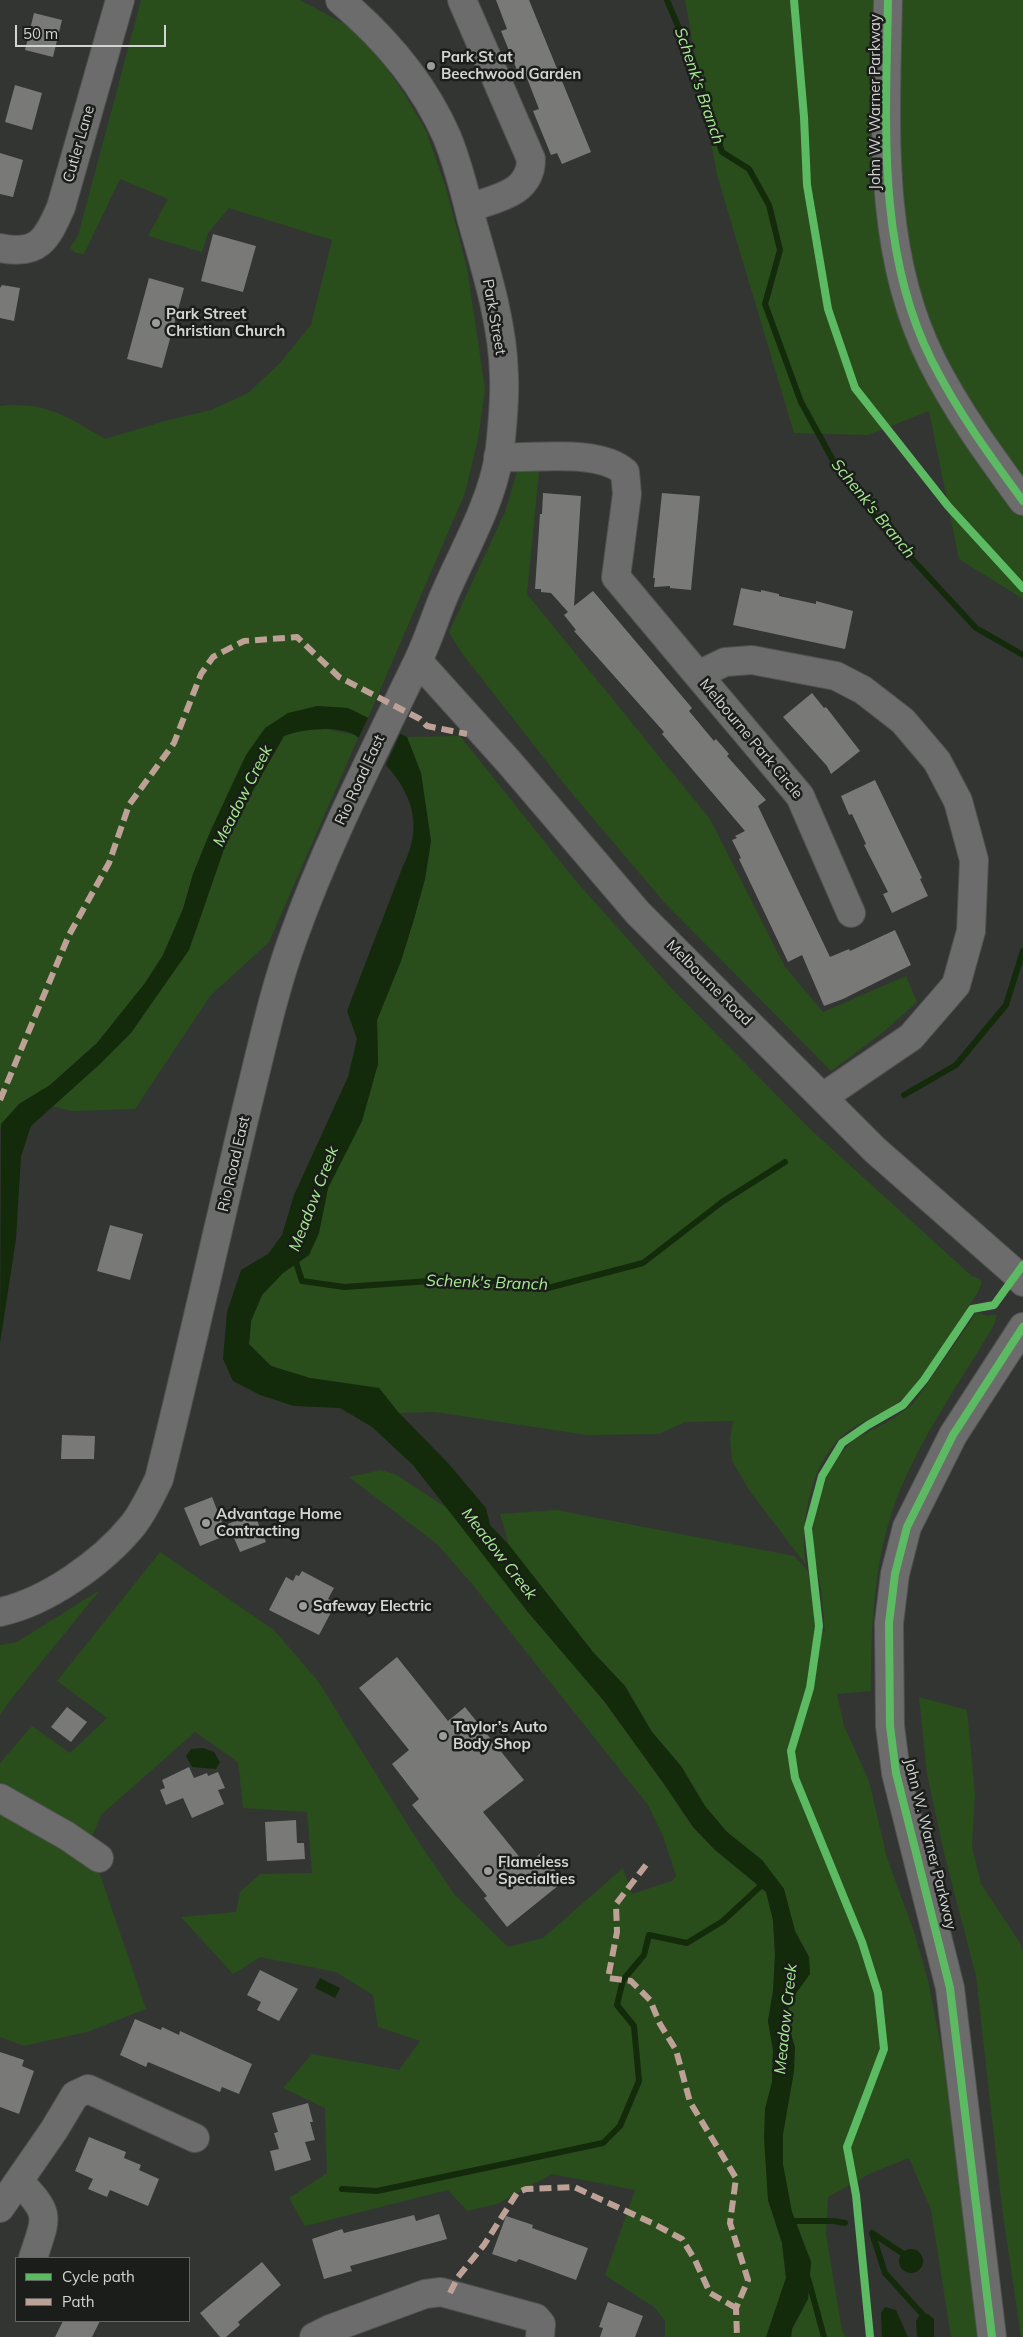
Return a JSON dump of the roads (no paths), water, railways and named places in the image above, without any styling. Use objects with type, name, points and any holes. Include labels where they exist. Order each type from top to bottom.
[{"type":"street","name":"Cutler Lane","points":[[0,248],[16,251],[29,249],[38,244],[50,231],[61,207],[120,0]]},
{"type":"street","name":"Park Street","points":[[340,0],[369,24],[402,60],[428,100],[446,136],[484,261],[500,344],[504,377],[498,457],[485,504],[446,590],[418,661]]},
{"type":"street","points":[[462,0],[531,159],[531,171],[528,180],[520,188],[469,208]]},
{"type":"street","name":"John W. Warner Parkway","points":[[888,0],[888,179],[900,267],[913,314],[932,360],[959,409],[1023,501]]},
{"type":"street","name":"Melbourne Park Circle","points":[[498,457],[592,458],[617,464],[626,472],[627,494],[616,577],[800,796],[851,913]]},
{"type":"street","name":"Melbourne Park Circle","points":[[698,675],[725,662],[752,660],[836,676],[863,690],[903,721],[937,761],[958,802],[974,860],[971,931],[956,985],[911,1037],[822,1097]]},
{"type":"street","name":"Rio Road East","points":[[0,1612],[37,1598],[66,1582],[88,1566],[133,1525],[148,1503],[159,1479],[275,998],[292,939],[346,808],[418,661]]},
{"type":"street","name":"Melbourne Road","points":[[418,661],[509,762],[638,913],[874,1150],[1014,1272],[1023,1282]]},
{"type":"street","name":"John W. Warner Parkway","points":[[992,2337],[950,1988],[896,1773],[890,1726],[889,1623],[895,1574],[907,1527],[953,1434],[1023,1327]]},
{"type":"street","points":[[0,1798],[67,1836],[99,1858]]},
{"type":"street","points":[[0,2208],[20,2181],[75,2095],[88,2089],[195,2138]]},
{"type":"street","points":[[20,2181],[40,2204],[44,2215],[43,2227],[33,2257]]},
{"type":"street","points":[[314,2337],[330,2329],[425,2294],[441,2292],[536,2318],[540,2324],[540,2337]]},
{"type":"water","name":"Meadow Creek","points":[[317,706],[348,708],[407,737],[421,773],[431,841],[425,879],[414,919],[401,961],[377,1020],[378,1064],[362,1121],[328,1188],[319,1233],[309,1255],[283,1273],[262,1295],[251,1321],[249,1344],[271,1366],[310,1378],[379,1388],[399,1413],[448,1463],[486,1508],[490,1525],[509,1545],[593,1652],[625,1686],[652,1732],[681,1766],[705,1806],[727,1832],[762,1860],[784,1889],[795,1931],[809,1957],[810,1974],[789,2003],[787,2022],[795,2047],[794,2071],[783,2134],[783,2165],[792,2212],[811,2262],[808,2299],[792,2329],[791,2337],[766,2337],[786,2278],[782,2243],[768,2200],[764,2138],[765,2109],[772,2082],[773,2050],[768,2021],[773,1991],[775,1955],[773,1920],[766,1892],[714,1849],[693,1827],[604,1701],[527,1611],[413,1465],[372,1427],[340,1408],[294,1406],[260,1395],[233,1381],[223,1359],[227,1312],[241,1270],[268,1254],[282,1235],[294,1195],[348,1077],[357,1039],[347,1011],[410,850],[413,819],[405,792],[387,766],[355,735],[339,730],[320,729],[300,731],[284,736],[231,829],[189,950],[131,1033],[100,1064],[31,1126],[21,1156],[16,1239],[0,1343],[1,1124],[19,1104],[50,1085],[97,1043],[145,983],[163,955],[183,909],[193,874],[211,830],[246,755],[265,728],[288,713]]},
{"type":"water","points":[[203,1748],[214,1752],[220,1762],[216,1769],[192,1767],[186,1756],[191,1749]]},
{"type":"water","points":[[320,1978],[340,1988],[335,1998],[315,1988]]},
{"type":"water","points":[[911,2249],[919,2253],[923,2261],[919,2269],[911,2273],[903,2269],[899,2261],[903,2253]]},
{"type":"water","points":[[885,2307],[896,2310],[908,2337],[882,2337],[881,2313]]},
{"type":"water","points":[[928,2314],[934,2319],[934,2337],[917,2337],[916,2321],[919,2316]]},
{"type":"waterway","name":"Schenk's Branch","points":[[667,0],[695,66],[722,152],[749,169],[769,205],[780,250],[765,304],[801,402],[840,473],[888,533],[976,628],[1023,655]]},
{"type":"waterway","name":"Schenk's Branch","points":[[904,1095],[956,1065],[1006,1005],[1023,951]]},
{"type":"waterway","name":"Schenk's Branch","points":[[294,1256],[302,1281],[344,1287],[431,1281],[506,1281],[548,1288],[643,1263],[722,1202],[785,1162]]},
{"type":"waterway","points":[[342,2189],[377,2191],[603,2143],[620,2126],[639,2081],[634,2026],[617,2005],[623,1980],[644,1955],[649,1935],[687,1943],[723,1921],[765,1882]]},
{"type":"waterway","points":[[790,2221],[834,2221],[845,2223]]},
{"type":"waterway","points":[[872,2233],[885,2273],[923,2315]]},
{"type":"waterway","points":[[872,2233],[902,2253]]},
{"type":"waterway","points":[[808,2278],[824,2337]]},
{"type":"place","name":"Park St at Beechwood Garden","points":[[431,66]]},
{"type":"place","name":"Park Street Christian Church","points":[[156,323]]},
{"type":"place","name":"Advantage Home Contracting","points":[[206,1523]]},
{"type":"place","name":"Safeway Electric","points":[[303,1606]]},
{"type":"place","name":"Taylor’s Auto Body Shop","points":[[443,1736]]},
{"type":"place","name":"Flameless Specialties","points":[[488,1871]]}]
